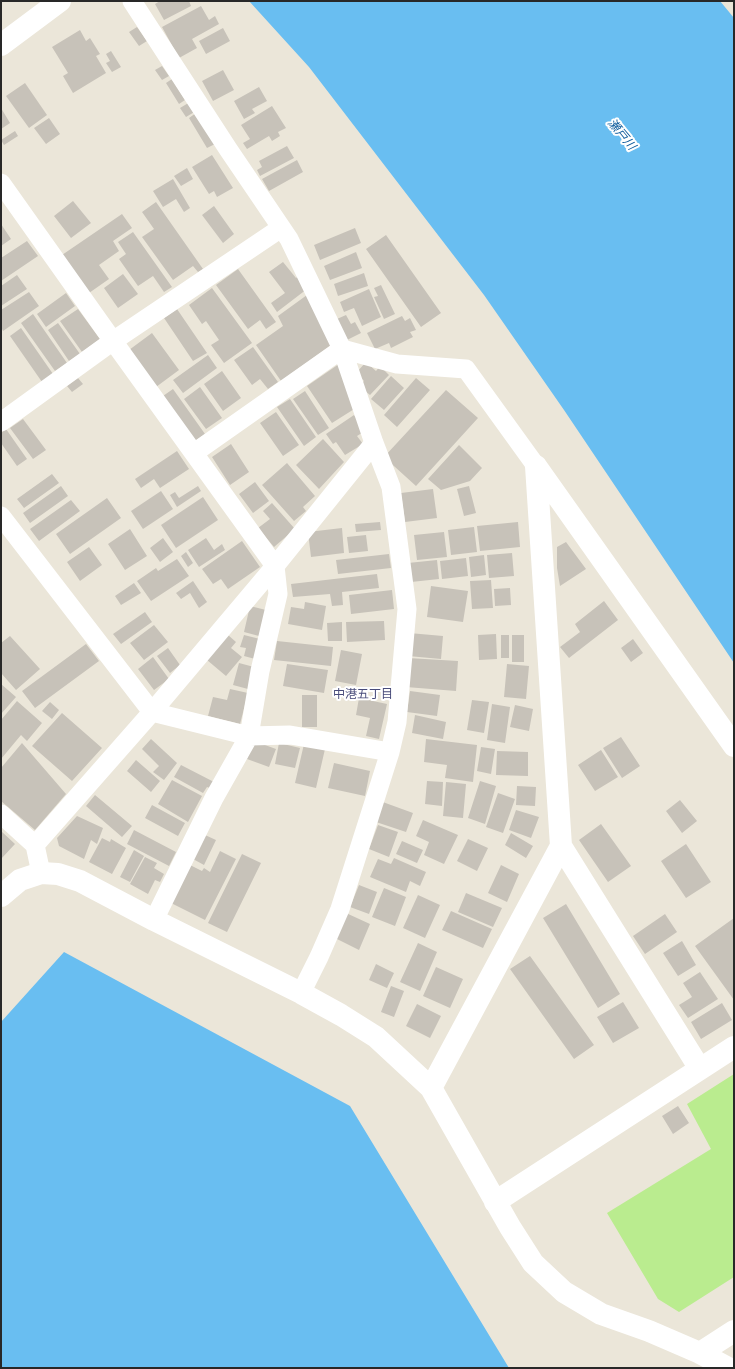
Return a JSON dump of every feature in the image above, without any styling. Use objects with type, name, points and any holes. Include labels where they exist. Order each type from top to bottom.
[{"type":"street","points":[[1,45],[60,1]]},
{"type":"street","points":[[132,1],[228,149],[289,239],[342,349],[374,443],[391,487],[407,609],[397,722],[390,752],[340,909],[301,993]]},
{"type":"street","points":[[1,183],[275,566],[278,594],[260,670],[249,736],[214,798],[154,920]]},
{"type":"street","points":[[1,422],[113,341],[281,228]]},
{"type":"street","points":[[194,453],[342,349]]},
{"type":"street","points":[[342,349],[397,364],[466,369],[734,746]]},
{"type":"street","points":[[35,844],[152,712],[275,566],[374,443]]},
{"type":"street","points":[[536,466],[561,846],[700,1069]]},
{"type":"street","points":[[1,516],[152,712],[249,736],[290,735],[390,752]]},
{"type":"street","points":[[1,814],[35,844],[41,873]]},
{"type":"street","points":[[431,1088],[561,846]]},
{"type":"street","points":[[1,896],[20,880],[41,873],[58,874],[80,881],[154,920],[301,993],[341,1015],[376,1037],[431,1088],[495,1202],[533,1263],[564,1292],[602,1314],[700,1352],[728,1368]]},
{"type":"street","points":[[495,1202],[734,1047]]},
{"type":"street","points":[[700,1352],[734,1331]]},
{"type":"green space","points":[[734,1074],[734,1277],[679,1312],[658,1299],[607,1213],[711,1149],[687,1104]]},
{"type":"water","name":"瀬戸川","points":[[249,1],[720,1],[734,18],[734,663],[564,410],[484,295],[309,67]]},
{"type":"water","points":[[64,952],[350,1106],[509,1368],[1,1368],[1,1022]]},
{"type":"building","points":[[160,1],[189,1],[191,6],[164,20],[155,4]]},
{"type":"building","points":[[201,6],[209,20],[215,16],[219,24],[192,39],[197,48],[179,58],[162,27]]},
{"type":"building","points":[[137,27],[147,41],[139,46],[129,32]]},
{"type":"building","points":[[223,28],[230,41],[206,54],[199,41]]},
{"type":"building","points":[[80,30],[86,41],[90,38],[100,54],[96,56],[106,73],[73,93],[63,76],[68,73],[52,47]]},
{"type":"building","points":[[111,51],[121,67],[112,72],[106,63],[110,61],[106,54]]},
{"type":"building","points":[[162,66],[169,76],[162,80],[155,70]]},
{"type":"building","points":[[223,70],[234,90],[213,101],[202,81]]},
{"type":"building","points":[[172,79],[185,100],[179,104],[166,83]]},
{"type":"building","points":[[25,83],[47,115],[29,128],[6,96]]},
{"type":"building","points":[[259,87],[267,101],[252,109],[255,113],[244,119],[234,101]]},
{"type":"building","points":[[190,102],[196,111],[186,117],[180,108]]},
{"type":"building","points":[[272,106],[286,128],[278,132],[280,136],[272,141],[269,136],[247,149],[243,143],[250,139],[241,125]]},
{"type":"building","points":[[1,108],[10,123],[1,129]]},
{"type":"building","points":[[196,113],[215,144],[207,148],[189,118]]},
{"type":"building","points":[[49,118],[60,134],[46,144],[34,128]]},
{"type":"building","points":[[15,131],[18,136],[4,145],[1,140]]},
{"type":"building","points":[[287,146],[294,158],[260,176],[257,170],[262,167],[259,161]]},
{"type":"building","points":[[212,155],[233,188],[217,197],[214,191],[209,194],[192,167]]},
{"type":"building","points":[[297,160],[303,172],[269,191],[262,179]]},
{"type":"building","points":[[187,168],[193,179],[181,186],[174,176]]},
{"type":"building","points":[[173,179],[190,208],[184,212],[176,199],[163,207],[153,191]]},
{"type":"building","points":[[73,201],[91,223],[71,238],[54,216]]},
{"type":"building","points":[[156,202],[203,269],[198,272],[193,266],[173,280],[142,237],[154,229],[142,212]]},
{"type":"building","points":[[214,206],[234,234],[223,243],[202,215]]},
{"type":"building","points":[[122,214],[132,228],[113,241],[119,251],[99,265],[109,279],[89,293],[62,255]]},
{"type":"building","points":[[1,224],[11,239],[1,246]]},
{"type":"building","points":[[355,228],[361,243],[320,260],[314,245]]},
{"type":"building","points":[[133,232],[172,287],[164,292],[153,276],[138,286],[119,259],[126,254],[118,242]]},
{"type":"building","points":[[386,235],[441,313],[421,327],[366,249]]},
{"type":"building","points":[[27,241],[38,256],[1,281],[1,258]]},
{"type":"building","points":[[356,252],[362,268],[330,280],[324,266]]},
{"type":"building","points":[[283,262],[296,278],[299,276],[307,289],[277,312],[271,303],[285,293],[269,272]]},
{"type":"building","points":[[238,269],[276,322],[266,329],[260,320],[248,329],[216,285]]},
{"type":"building","points":[[364,273],[368,286],[338,296],[334,284]]},
{"type":"building","points":[[123,274],[138,294],[118,308],[104,288]]},
{"type":"building","points":[[17,275],[27,289],[1,306],[1,286]]},
{"type":"building","points":[[381,285],[395,314],[384,319],[374,297],[378,296],[374,288]]},
{"type":"building","points":[[212,288],[252,343],[224,363],[211,345],[219,340],[206,321],[202,324],[189,305]]},
{"type":"building","points":[[369,289],[381,317],[362,326],[354,308],[344,312],[340,302]]},
{"type":"building","points":[[29,292],[39,306],[3,331],[1,327],[1,310]]},
{"type":"building","points":[[66,293],[75,306],[46,327],[37,314]]},
{"type":"building","points":[[307,295],[331,345],[281,381],[256,345],[283,326],[278,316]]},
{"type":"building","points":[[78,309],[100,339],[82,352],[60,321]]},
{"type":"building","points":[[177,309],[207,353],[193,361],[164,318]]},
{"type":"building","points":[[33,314],[67,363],[55,371],[21,323]]},
{"type":"building","points":[[346,315],[351,324],[355,322],[361,333],[347,340],[337,319]]},
{"type":"building","points":[[402,316],[405,321],[410,318],[416,330],[410,332],[413,337],[391,348],[389,343],[375,349],[367,333]]},
{"type":"building","points":[[58,323],[80,354],[69,361],[48,330]]},
{"type":"building","points":[[21,328],[53,374],[42,382],[10,336]]},
{"type":"building","points":[[152,333],[179,370],[156,387],[129,350]]},
{"type":"building","points":[[253,347],[278,382],[268,389],[260,379],[252,385],[234,360]]},
{"type":"building","points":[[208,355],[217,368],[183,393],[173,380]]},
{"type":"building","points":[[366,362],[376,371],[380,366],[389,375],[370,395],[359,386],[364,381],[356,373]]},
{"type":"building","points":[[339,364],[359,406],[332,423],[307,386]]},
{"type":"building","points":[[222,371],[241,398],[223,411],[204,384]]},
{"type":"building","points":[[391,376],[404,388],[384,410],[371,399]]},
{"type":"building","points":[[78,378],[83,384],[72,392],[67,386]]},
{"type":"building","points":[[416,378],[430,390],[397,427],[384,415]]},
{"type":"building","points":[[200,387],[222,418],[206,429],[184,399]]},
{"type":"building","points":[[173,389],[205,434],[195,441],[163,396]]},
{"type":"building","points":[[446,390],[478,418],[416,486],[384,457]]},
{"type":"building","points":[[305,391],[329,428],[318,435],[293,399]]},
{"type":"building","points":[[290,399],[316,437],[304,446],[277,407]]},
{"type":"building","points":[[276,412],[299,445],[283,456],[260,423]]},
{"type":"building","points":[[354,415],[365,431],[357,436],[363,444],[345,455],[336,442],[333,444],[326,434]]},
{"type":"building","points":[[23,419],[46,450],[33,459],[10,428]]},
{"type":"building","points":[[6,429],[27,459],[17,466],[1,443],[1,433]]},
{"type":"building","points":[[323,439],[344,462],[319,489],[296,465]]},
{"type":"building","points":[[231,444],[249,472],[230,485],[212,457]]},
{"type":"building","points":[[459,445],[482,468],[470,481],[441,490],[428,479]]},
{"type":"building","points":[[177,451],[189,469],[160,488],[154,479],[141,488],[135,479]]},
{"type":"building","points":[[287,463],[315,496],[303,507],[306,511],[294,521],[262,485]]},
{"type":"building","points":[[52,474],[59,483],[24,508],[17,499]]},
{"type":"building","points":[[255,482],[269,501],[253,513],[239,494]]},
{"type":"building","points":[[61,486],[68,496],[30,523],[23,513]]},
{"type":"building","points":[[198,486],[201,491],[177,507],[170,495],[175,492],[179,498]]},
{"type":"building","points":[[469,486],[476,513],[464,516],[457,489]]},
{"type":"building","points":[[433,489],[437,518],[405,522],[401,493]]},
{"type":"building","points":[[161,491],[173,509],[143,529],[131,511]]},
{"type":"building","points":[[203,497],[218,520],[176,548],[161,525]]},
{"type":"building","points":[[107,498],[121,518],[70,554],[56,534]]},
{"type":"building","points":[[71,500],[80,511],[39,541],[30,529]]},
{"type":"building","points":[[272,503],[295,529],[274,547],[258,528],[270,519],[263,511]]},
{"type":"building","points":[[380,522],[381,530],[356,532],[355,524]]},
{"type":"building","points":[[518,522],[520,547],[480,551],[477,526]]},
{"type":"building","points":[[474,527],[477,552],[451,555],[448,530]]},
{"type":"building","points":[[342,528],[344,553],[311,557],[308,532]]},
{"type":"building","points":[[130,529],[147,556],[125,570],[108,544]]},
{"type":"building","points":[[444,532],[447,557],[417,560],[414,535]]},
{"type":"building","points":[[366,535],[368,551],[349,553],[347,537]]},
{"type":"building","points":[[163,538],[173,552],[160,562],[150,548]]},
{"type":"building","points":[[206,538],[214,550],[222,544],[225,550],[199,567],[188,550]]},
{"type":"building","points":[[242,541],[260,567],[228,589],[221,579],[213,584],[202,569]]},
{"type":"building","points":[[566,542],[586,569],[560,586],[557,568],[557,547]]},
{"type":"building","points":[[89,547],[102,565],[80,581],[67,562]]},
{"type":"building","points":[[186,552],[193,563],[188,567],[181,556]]},
{"type":"building","points":[[512,553],[514,576],[489,578],[487,555]]},
{"type":"building","points":[[389,554],[391,568],[338,574],[336,560]]},
{"type":"building","points":[[484,555],[486,575],[471,577],[469,557]]},
{"type":"building","points":[[466,558],[468,576],[442,579],[440,561]]},
{"type":"building","points":[[177,559],[189,576],[151,601],[137,581],[156,568],[158,571]]},
{"type":"building","points":[[437,560],[439,579],[411,582],[408,563]]},
{"type":"building","points":[[377,574],[379,588],[342,592],[343,605],[332,606],[330,594],[293,597],[291,584]]},
{"type":"building","points":[[491,580],[493,608],[472,609],[470,581]]},
{"type":"building","points":[[193,581],[207,602],[199,608],[190,593],[181,599],[176,593]]},
{"type":"building","points":[[134,583],[141,593],[121,605],[115,596]]},
{"type":"building","points":[[431,586],[468,591],[463,622],[427,617]]},
{"type":"building","points":[[510,588],[511,605],[495,606],[494,589]]},
{"type":"building","points":[[392,590],[394,609],[351,614],[349,595]]},
{"type":"building","points":[[604,601],[618,620],[569,658],[560,647],[580,632],[575,624]]},
{"type":"building","points":[[305,602],[326,606],[322,630],[288,624],[291,607],[304,609]]},
{"type":"building","points":[[250,606],[266,610],[259,636],[244,632]]},
{"type":"building","points":[[145,612],[152,622],[121,644],[113,634]]},
{"type":"building","points":[[384,621],[385,640],[347,642],[346,622]]},
{"type":"building","points":[[342,622],[342,641],[328,641],[327,623]]},
{"type":"building","points":[[154,625],[168,642],[144,660],[130,643]]},
{"type":"building","points":[[409,633],[443,636],[441,659],[408,656]]},
{"type":"building","points":[[496,634],[497,659],[479,660],[478,635]]},
{"type":"building","points":[[228,635],[236,642],[231,648],[242,657],[226,676],[207,660]]},
{"type":"building","points":[[244,635],[260,639],[255,659],[244,656],[246,648],[240,647]]},
{"type":"building","points":[[501,635],[509,635],[509,658],[501,658]]},
{"type":"building","points":[[512,635],[524,635],[524,662],[512,662]]},
{"type":"building","points":[[10,636],[40,669],[16,690],[1,673],[1,643]]},
{"type":"building","points":[[633,639],[643,653],[631,662],[621,648]]},
{"type":"building","points":[[277,641],[333,647],[331,666],[274,660]]},
{"type":"building","points":[[86,644],[99,661],[35,708],[22,691]]},
{"type":"building","points":[[168,648],[180,665],[170,673],[157,656]]},
{"type":"building","points":[[341,650],[362,654],[356,685],[335,681]]},
{"type":"building","points":[[153,657],[169,679],[154,690],[138,669]]},
{"type":"building","points":[[408,658],[458,661],[456,691],[406,687]]},
{"type":"building","points":[[239,663],[254,667],[248,689],[233,685]]},
{"type":"building","points":[[287,664],[328,670],[324,693],[283,686]]},
{"type":"building","points":[[507,664],[529,666],[526,699],[504,697]]},
{"type":"building","points":[[1,684],[16,697],[1,714]]},
{"type":"building","points":[[230,689],[248,693],[240,724],[208,716],[213,697],[227,700]]},
{"type":"building","points":[[410,691],[440,695],[437,716],[407,712]]},
{"type":"building","points":[[302,695],[317,695],[317,727],[302,727]]},
{"type":"building","points":[[359,698],[387,704],[379,739],[366,736],[370,718],[356,715]]},
{"type":"building","points":[[472,700],[489,702],[484,733],[467,730]]},
{"type":"building","points":[[17,701],[42,723],[27,741],[21,735],[1,759],[1,720]]},
{"type":"building","points":[[50,702],[59,710],[52,719],[42,711]]},
{"type":"building","points":[[492,704],[510,707],[505,743],[487,740]]},
{"type":"building","points":[[515,705],[533,709],[529,731],[510,727]]},
{"type":"building","points":[[62,713],[102,748],[72,781],[32,746]]},
{"type":"building","points":[[415,715],[446,722],[443,739],[412,733]]},
{"type":"building","points":[[621,737],[640,766],[622,778],[603,748]]},
{"type":"building","points":[[151,739],[177,763],[164,780],[153,772],[159,766],[142,749]]},
{"type":"building","points":[[426,739],[477,745],[473,782],[445,778],[447,765],[424,762]]},
{"type":"building","points":[[254,741],[276,749],[269,767],[247,759]]},
{"type":"building","points":[[22,743],[66,794],[35,830],[1,801],[1,768]]},
{"type":"building","points":[[279,743],[300,748],[295,768],[275,764]]},
{"type":"building","points":[[304,744],[325,749],[316,788],[295,783]]},
{"type":"building","points":[[481,747],[495,749],[491,774],[477,771]]},
{"type":"building","points":[[601,750],[618,777],[595,791],[578,765]]},
{"type":"building","points":[[497,751],[528,752],[528,776],[496,775]]},
{"type":"building","points":[[136,760],[160,781],[151,792],[127,771]]},
{"type":"building","points":[[334,763],[370,771],[365,796],[328,788]]},
{"type":"building","points":[[181,765],[214,782],[210,788],[207,787],[203,793],[174,777]]},
{"type":"building","points":[[172,780],[202,796],[188,822],[158,804]]},
{"type":"building","points":[[427,781],[443,782],[442,806],[425,804]]},
{"type":"building","points":[[480,781],[496,786],[485,824],[468,818]]},
{"type":"building","points":[[446,782],[466,784],[463,818],[443,816]]},
{"type":"building","points":[[517,786],[536,787],[535,806],[516,805]]},
{"type":"building","points":[[498,793],[515,799],[503,833],[486,827]]},
{"type":"building","points":[[95,795],[132,826],[122,837],[86,806]]},
{"type":"building","points":[[680,800],[697,821],[682,833],[666,811]]},
{"type":"building","points":[[380,801],[413,813],[406,832],[373,821]]},
{"type":"building","points":[[152,805],[185,823],[178,836],[145,818]]},
{"type":"building","points":[[516,810],[539,817],[531,838],[509,830]]},
{"type":"building","points":[[77,816],[103,828],[97,844],[91,840],[84,859],[59,846],[57,838]]},
{"type":"building","points":[[423,820],[458,835],[444,864],[424,855],[429,842],[416,836]]},
{"type":"building","points":[[601,824],[631,866],[608,882],[579,840]]},
{"type":"building","points":[[378,825],[398,832],[389,857],[369,849]]},
{"type":"building","points":[[134,830],[176,852],[169,866],[127,844]]},
{"type":"building","points":[[1,831],[15,844],[1,859]]},
{"type":"building","points":[[511,833],[533,846],[526,858],[505,845]]},
{"type":"building","points":[[205,835],[216,840],[204,865],[193,859]]},
{"type":"building","points":[[102,838],[110,842],[111,839],[126,848],[112,874],[89,862]]},
{"type":"building","points":[[468,839],[488,848],[477,871],[457,861]]},
{"type":"building","points":[[402,841],[423,850],[417,863],[396,854]]},
{"type":"building","points":[[686,844],[711,882],[686,898],[661,861]]},
{"type":"building","points":[[134,850],[144,856],[130,882],[120,877]]},
{"type":"building","points":[[220,851],[236,859],[205,920],[171,903],[190,865],[202,871],[204,868],[210,872]]},
{"type":"building","points":[[242,854],[261,863],[227,932],[208,923]]},
{"type":"building","points":[[145,857],[157,863],[154,868],[164,874],[160,882],[155,880],[148,894],[130,884]]},
{"type":"building","points":[[394,858],[426,872],[420,886],[410,881],[406,892],[370,877],[378,859],[391,864]]},
{"type":"building","points":[[501,865],[519,874],[507,902],[488,893]]},
{"type":"building","points":[[359,885],[377,892],[369,914],[350,907]]},
{"type":"building","points":[[384,888],[406,897],[395,926],[372,917]]},
{"type":"building","points":[[466,893],[502,908],[493,927],[458,912]]},
{"type":"building","points":[[418,895],[440,905],[425,938],[403,928]]},
{"type":"building","points":[[566,904],[620,994],[598,1008],[543,918]]},
{"type":"building","points":[[451,911],[492,929],[483,948],[442,930]]},
{"type":"building","points":[[346,913],[370,924],[359,950],[335,938]]},
{"type":"building","points":[[665,914],[677,932],[645,954],[633,936]]},
{"type":"building","points":[[734,918],[734,1000],[695,946]]},
{"type":"building","points":[[682,941],[696,965],[678,976],[663,953]]},
{"type":"building","points":[[418,943],[437,952],[420,991],[400,982]]},
{"type":"building","points":[[530,956],[594,1045],[574,1059],[510,969]]},
{"type":"building","points":[[376,964],[394,973],[387,988],[369,980]]},
{"type":"building","points":[[436,967],[463,979],[450,1008],[423,996]]},
{"type":"building","points":[[700,972],[718,999],[688,1018],[679,1005],[692,997],[683,983]]},
{"type":"building","points":[[391,986],[404,991],[394,1017],[381,1012]]},
{"type":"building","points":[[623,1002],[639,1028],[613,1043],[597,1017]]},
{"type":"building","points":[[722,1003],[732,1020],[701,1039],[691,1022]]},
{"type":"building","points":[[417,1004],[441,1016],[430,1038],[406,1026]]},
{"type":"building","points":[[678,1106],[689,1123],[673,1134],[662,1116]]},
{"type":"district","name":"中港五丁目","points":[[363,695]]}]
